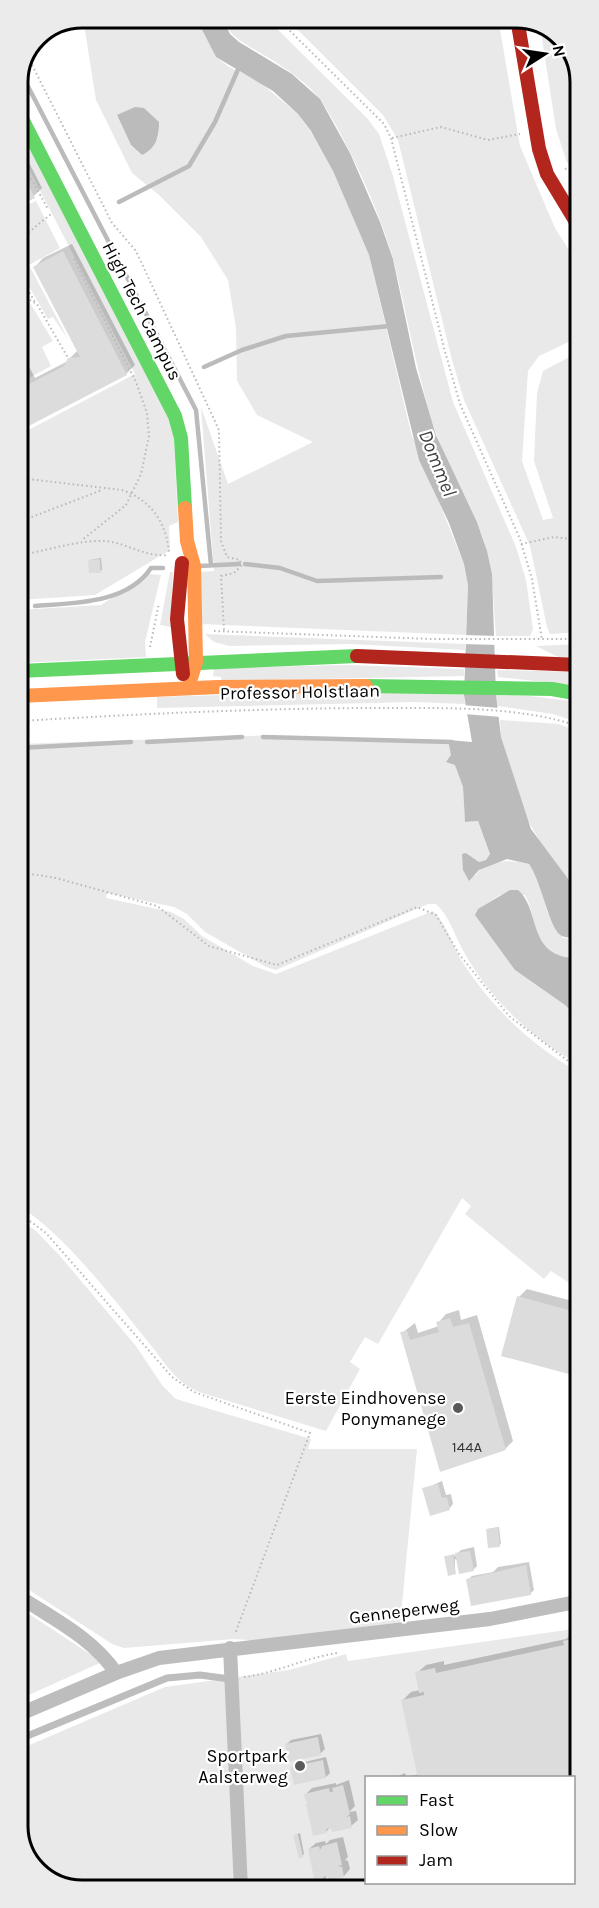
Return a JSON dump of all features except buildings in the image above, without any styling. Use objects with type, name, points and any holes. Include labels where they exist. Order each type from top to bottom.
[{"type":"main road","points":[[519,29],[533,121],[547,174],[570,212]]},
{"type":"main road","name":"High Tech Campus","points":[[28,130],[175,416],[181,438],[187,541],[194,566],[196,662],[188,688]]},
{"type":"main road","name":"High Tech Campus","points":[[187,541],[181,567],[179,632],[180,663],[188,688]]},
{"type":"main road","name":"Professor Holstlaan","points":[[28,671],[365,656],[570,664]]},
{"type":"main road","name":"Professor Holstlaan","points":[[28,696],[188,688],[415,684],[552,688],[570,692]]},
{"type":"street","points":[[28,1602],[79,1636],[108,1661],[116,1673]]},
{"type":"street","name":"Genneperweg","points":[[28,1711],[116,1673],[159,1658],[490,1619],[570,1603]]},
{"type":"street","points":[[230,1648],[240,1879]]},
{"type":"lane","points":[[28,1736],[167,1678],[200,1675],[230,1679]]},
{"type":"path","points":[[288,28],[384,124],[391,138],[460,404],[521,544],[532,579],[542,640]]},
{"type":"path","points":[[32,65],[112,223],[136,251],[219,430],[221,541],[227,557],[240,560],[241,566],[234,573],[221,576],[224,630]]},
{"type":"path","points":[[391,138],[441,127],[488,140],[526,132]]},
{"type":"path","points":[[562,170],[570,167]]},
{"type":"path","points":[[28,173],[51,214],[28,233]]},
{"type":"path","points":[[72,256],[136,382],[147,413],[148,449],[133,494],[118,514],[82,540]]},
{"type":"path","points":[[28,289],[68,358]]},
{"type":"path","points":[[28,299],[37,304]]},
{"type":"path","points":[[28,479],[102,490],[122,490],[133,494],[147,503],[157,514],[166,536],[168,561]]},
{"type":"path","points":[[28,519],[102,490]]},
{"type":"path","points":[[521,544],[554,537],[570,539]]},
{"type":"path","points":[[28,553],[82,540],[112,542],[145,554],[169,555]]},
{"type":"path","points":[[194,631],[224,630],[433,639],[570,639]]},
{"type":"path","points":[[154,633],[179,632]]},
{"type":"path","name":"Professor Holstlaan","points":[[28,721],[154,714],[438,708],[531,715],[570,725]]},
{"type":"path","points":[[28,873],[56,878],[157,906],[209,946],[277,965],[417,908],[436,915],[459,954],[508,1016],[570,1062]]},
{"type":"path","points":[[28,1220],[46,1233],[172,1377],[194,1392],[310,1433],[230,1648]]},
{"type":"shaded area","points":[[85,28],[201,28],[216,57],[229,67],[256,79],[298,114],[319,143],[369,255],[411,433],[464,564],[468,585],[466,635],[200,624],[198,572],[214,571],[201,407],[228,484],[313,442],[257,415],[237,381],[236,328],[228,280],[201,237],[159,195],[132,173],[96,100]],"holes":[[[117,115],[159,128],[158,138],[142,155],[131,145]]]},
{"type":"shaded area","points":[[228,28],[277,28],[367,118],[379,134],[393,176],[453,402],[516,547],[526,580],[533,629],[530,636],[496,636],[491,577],[482,534],[432,421],[394,262],[381,223],[353,157],[331,117],[310,88]]},
{"type":"shaded area","points":[[296,28],[500,29],[520,146],[555,228],[570,252],[570,341],[539,356],[528,371],[522,461],[543,520],[553,518],[534,461],[537,393],[543,371],[570,357],[570,633],[550,634],[530,546],[464,400],[398,140],[383,115]]},
{"type":"shaded area","points":[[541,35],[557,47],[569,69],[570,162],[567,163],[556,129]]},
{"type":"shaded area","points":[[28,144],[167,409],[174,439],[178,522],[169,526],[170,550],[95,595],[28,599],[28,430],[135,374],[28,167]]},
{"type":"shaded area","points":[[36,201],[60,248],[29,265],[69,341],[53,317],[48,319],[28,285],[28,205]]},
{"type":"shaded area","points":[[28,300],[53,341],[42,347],[51,366],[28,378]]},
{"type":"shaded area","points":[[170,572],[173,572],[171,627],[160,625]]},
{"type":"shaded area","points":[[149,574],[161,575],[145,642],[146,657],[28,663],[28,609],[101,605]]},
{"type":"shaded area","points":[[205,634],[465,644],[465,650],[350,644],[229,646],[214,642]]},
{"type":"shaded area","points":[[570,644],[570,658],[558,657],[536,646]]},
{"type":"shaded area","points":[[348,665],[464,669],[464,676],[221,681],[221,677],[213,676],[214,668]]},
{"type":"shaded area","points":[[497,670],[570,672],[570,685],[498,677]]},
{"type":"shaded area","points":[[348,691],[464,695],[465,704],[414,702],[157,708],[157,697]]},
{"type":"shaded area","points":[[496,695],[570,701],[570,720],[553,714],[497,706]]},
{"type":"shaded area","points":[[500,720],[559,724],[570,728],[570,882],[546,852],[525,815],[501,737]]},
{"type":"shaded area","points":[[274,735],[281,738],[448,740],[463,787],[465,822],[478,821],[490,854],[486,860],[479,862],[466,853],[475,876],[492,863],[507,861],[529,864],[537,875],[547,911],[563,938],[570,939],[570,957],[562,957],[544,946],[536,930],[525,895],[500,895],[479,909],[515,970],[570,1010],[570,1059],[529,1031],[486,986],[460,946],[448,920],[436,904],[428,904],[276,970],[266,967],[205,932],[187,914],[174,907],[107,893],[106,898],[171,912],[184,919],[202,936],[253,966],[276,974],[433,911],[442,922],[474,980],[500,1011],[530,1039],[570,1067],[570,1283],[551,1271],[544,1279],[465,1214],[471,1206],[462,1198],[378,1344],[365,1337],[350,1362],[360,1369],[326,1431],[199,1392],[182,1382],[86,1267],[52,1232],[28,1212],[28,744]]},
{"type":"shaded area","points":[[28,1225],[60,1256],[136,1346],[162,1385],[176,1399],[311,1439],[308,1449],[417,1449],[400,1625],[265,1641],[234,1639],[124,1648],[112,1644],[28,1589]]},
{"type":"shaded area","points":[[28,1613],[102,1662],[28,1695]]},
{"type":"shaded area","name":"Sportpark Aalsterweg","points":[[570,1630],[570,1776],[365,1776],[365,1880],[79,1879],[65,1877],[50,1868],[34,1849],[28,1825],[28,1746],[165,1687],[289,1670],[346,1654],[348,1661]]},
{"type":"water","name":"Dommel","points":[[201,28],[227,28],[239,42],[292,74],[320,99],[350,153],[380,222],[393,259],[416,368],[436,435],[477,522],[487,551],[492,574],[496,695],[501,737],[531,829],[570,882],[570,938],[562,936],[553,925],[529,864],[507,859],[479,870],[469,881],[463,870],[462,854],[466,853],[479,862],[486,860],[490,854],[478,821],[465,822],[463,787],[455,765],[446,762],[451,755],[448,740],[472,742],[464,695],[468,585],[464,564],[449,523],[419,460],[369,255],[333,171],[311,131],[298,114],[273,91],[216,57]]},
{"type":"water","points":[[135,107],[144,108],[159,122],[156,142],[142,155],[131,145],[117,115]]},
{"type":"water","points":[[510,890],[518,890],[529,906],[544,944],[551,951],[563,957],[570,957],[570,1010],[515,970],[475,915],[478,909]]},
{"type":"pier","points":[[463,635],[499,636],[499,645],[462,644]]},
{"type":"pier","points":[[462,705],[500,708],[501,717],[464,714]]},
{"type":"waterway","points":[[119,202],[189,166],[215,122],[240,65]]},
{"type":"waterway","points":[[28,86],[196,410],[211,565]]},
{"type":"waterway","points":[[204,367],[242,350],[286,336],[390,326]]},
{"type":"waterway","points":[[199,566],[239,564]]},
{"type":"waterway","points":[[245,564],[280,568],[317,581],[441,577]]},
{"type":"waterway","points":[[35,606],[83,602],[114,595],[141,580],[151,568],[163,568]]},
{"type":"waterway","points":[[147,742],[242,737]]},
{"type":"waterway","points":[[263,737],[452,742]]},
{"type":"waterway","points":[[28,748],[131,742]]},
{"type":"traffic: fast","points":[[28,130],[175,416],[181,438],[185,508]]},
{"type":"traffic: fast","points":[[28,671],[357,656]]},
{"type":"traffic: fast","points":[[366,686],[552,689],[570,692]]},
{"type":"traffic: slow","points":[[185,508],[187,541],[194,566],[196,662],[188,688]]},
{"type":"traffic: slow","points":[[28,696],[218,687],[366,686]]},
{"type":"traffic: jam","points":[[519,29],[539,149],[547,174],[570,212]]},
{"type":"traffic: jam","points":[[182,563],[177,619],[183,674]]},
{"type":"traffic: jam","points":[[357,656],[570,665]]},
{"type":"place","name":"Eerste Eindhovense Ponymanege","points":[[458,1408]]},
{"type":"place","name":"Sportpark Aalsterweg","points":[[300,1766]]}]
